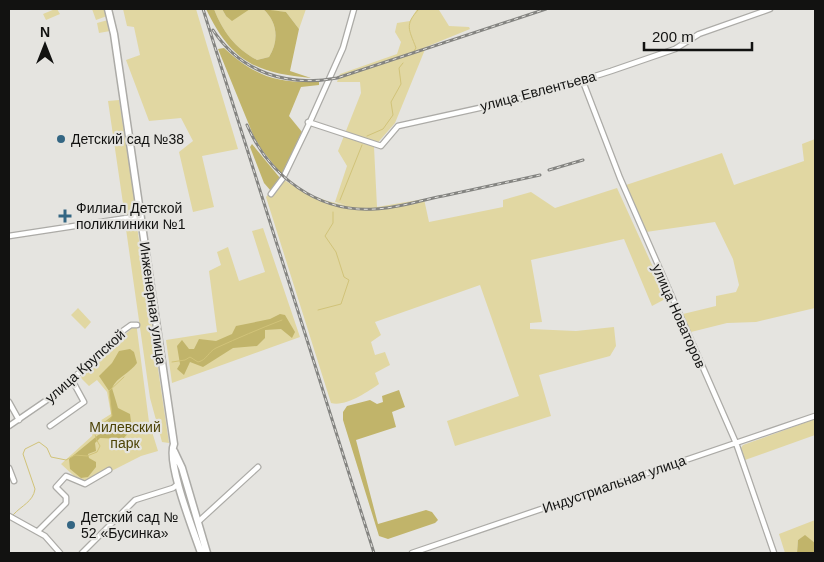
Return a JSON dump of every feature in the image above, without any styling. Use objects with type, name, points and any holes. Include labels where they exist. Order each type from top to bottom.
[{"type":"main road","name":"Инженерная улица","points":[[108,9],[114,34],[174,444],[172,448],[174,468],[201,553]]},
{"type":"main road","name":"Инженерная улица","points":[[172,448],[182,468],[208,553]]},
{"type":"main road","points":[[174,468],[182,468]]},
{"type":"street","points":[[271,194],[283,178],[343,48],[354,9]]},
{"type":"street","name":"улица Евлентьева","points":[[308,122],[381,146],[398,126],[529,97],[674,49],[699,34],[770,9]]},
{"type":"street","name":"улица Новаторов","points":[[582,79],[620,178],[736,443],[774,553]]},
{"type":"street","points":[[9,236],[140,216]]},
{"type":"street","name":"улица Крупской","points":[[9,426],[52,398],[124,330],[131,325],[137,324]]},
{"type":"street","points":[[50,426],[84,402],[72,380]]},
{"type":"street","points":[[9,402],[19,420]]},
{"type":"street","name":"Индустриальная улица","points":[[412,553],[815,416]]},
{"type":"street","points":[[198,522],[258,467]]},
{"type":"street","points":[[9,468],[14,481]]},
{"type":"street","points":[[38,531],[66,504],[66,496],[56,488],[66,476],[85,484],[109,470]]},
{"type":"street","points":[[82,553],[135,500],[173,488],[178,484]]},
{"type":"street","points":[[11,517],[38,531],[60,553]]},
{"type":"green space","points":[[55,9],[60,14],[46,20],[43,14]]},
{"type":"green space","points":[[92,9],[105,9],[107,16],[96,20]]},
{"type":"green space","points":[[123,9],[196,9],[238,149],[202,156],[214,207],[193,212],[179,152],[193,141],[181,118],[149,121],[126,60],[140,55],[134,27],[127,26]]},
{"type":"green space","points":[[206,9],[214,9],[221,25],[236,45],[257,60],[269,57],[275,38],[272,20],[263,9],[286,12],[299,29],[290,71],[311,78],[274,72],[260,68],[247,61],[225,41]]},
{"type":"green space","points":[[214,9],[222,9],[226,16],[250,9],[263,9],[272,20],[275,32],[274,45],[269,57],[257,60],[236,45],[221,25]]},
{"type":"green space","points":[[222,9],[250,9],[232,21]]},
{"type":"green space","points":[[273,9],[306,9],[299,29],[286,12],[272,11]]},
{"type":"green space","points":[[417,9],[439,10],[449,26],[469,27],[470,29],[426,47],[395,123],[374,147],[377,207],[424,199],[429,222],[503,207],[503,200],[531,192],[555,208],[617,188],[667,298],[652,306],[624,239],[531,260],[542,322],[530,323],[530,329],[576,331],[614,327],[616,346],[610,356],[539,375],[551,416],[455,446],[447,421],[519,396],[480,285],[375,322],[381,335],[371,342],[375,355],[385,352],[390,365],[375,373],[379,384],[369,391],[350,401],[337,404],[331,403],[266,197],[281,178],[312,195],[329,201],[346,205],[335,202],[347,166],[338,151],[361,93],[360,82],[337,82],[340,74],[397,54],[401,42],[395,32],[397,23],[410,21]]},
{"type":"green space","points":[[108,20],[110,31],[99,33],[97,23]]},
{"type":"green space","points":[[224,48],[246,66],[267,76],[291,81],[319,82],[319,85],[301,87],[289,116],[302,132],[282,175],[254,137],[218,49]]},
{"type":"green space","points":[[119,100],[137,215],[125,217],[108,101]]},
{"type":"green space","points":[[815,139],[815,308],[756,322],[727,323],[691,332],[683,314],[716,306],[716,296],[736,292],[739,285],[733,259],[715,222],[646,232],[626,185],[722,153],[734,185],[804,161],[802,144]]},
{"type":"green space","points":[[252,144],[280,178],[271,191],[264,183],[250,147]]},
{"type":"green space","points":[[134,218],[136,220],[169,443],[162,442],[150,398],[125,222],[127,219]]},
{"type":"green space","points":[[263,228],[300,337],[172,383],[166,340],[217,332],[209,271],[221,265],[217,252],[228,247],[239,281],[265,272],[252,231]]},
{"type":"green space","points":[[78,308],[91,322],[85,329],[71,315]]},
{"type":"green space","points":[[280,314],[285,315],[295,332],[292,338],[281,329],[265,330],[265,338],[257,346],[233,348],[203,367],[190,362],[184,375],[177,369],[180,364],[177,346],[182,340],[189,349],[194,349],[199,339],[216,341],[232,334],[236,326],[270,319]]},
{"type":"green space","name":"Милевский парк","points":[[136,322],[149,422],[158,451],[141,456],[84,485],[61,464],[92,436],[95,424],[111,414],[107,392],[97,380],[89,386],[80,377],[130,330]]},
{"type":"green space","points":[[130,349],[134,352],[137,363],[112,388],[118,408],[130,414],[132,429],[123,439],[100,438],[95,443],[96,451],[88,454],[89,458],[96,462],[96,467],[88,477],[81,478],[70,469],[69,459],[103,431],[102,424],[112,416],[109,391],[99,376],[112,363],[119,351]]},
{"type":"green space","points":[[399,390],[405,407],[392,412],[396,427],[356,440],[378,524],[426,510],[432,512],[438,520],[435,523],[388,539],[379,536],[343,420],[343,412],[347,406],[370,400],[377,404],[383,402],[382,396]]},
{"type":"green space","points":[[815,419],[815,435],[745,460],[741,448],[743,445]]},
{"type":"green space","points":[[815,520],[815,543],[805,536],[798,540],[797,553],[785,553],[779,534]]},
{"type":"green space","points":[[805,535],[815,543],[815,553],[797,553],[798,540]]},
{"type":"waterway","points":[[414,51],[416,48],[409,27],[411,19],[419,9]]},
{"type":"waterway","points":[[367,136],[383,129],[393,115],[391,102],[401,84],[399,68],[403,63]]},
{"type":"waterway","points":[[340,200],[362,145]]},
{"type":"waterway","points":[[318,310],[341,304],[349,280],[344,277],[336,252],[325,236],[333,223],[333,212]]},
{"type":"waterway","points":[[172,362],[185,360],[190,357],[198,362],[201,361],[216,348],[282,320]]},
{"type":"waterway","points":[[13,515],[30,500],[35,489],[23,454],[25,449],[39,442],[47,448],[51,457],[66,460],[75,455],[87,456],[97,452],[100,446],[96,437],[96,429],[99,422],[107,422],[112,416],[109,391],[124,377]]},
{"type":"railway","points":[[203,9],[374,553]]},
{"type":"railway","points":[[213,30],[224,45],[237,57],[267,74],[301,80],[319,80],[337,78],[546,9]]},
{"type":"railway","points":[[247,125],[256,143],[268,160],[298,188],[315,198],[334,205],[354,209],[392,207],[540,175]]},
{"type":"railway","points":[[549,170],[583,160]]},
{"type":"place","name":"Детский сад №38","points":[[61,139]]},
{"type":"place","name":"Филиал Детской поликлиники №1","points":[[65,216]]},
{"type":"place","name":"Детский сад № 52 «Бусинка»","points":[[71,525]]}]
